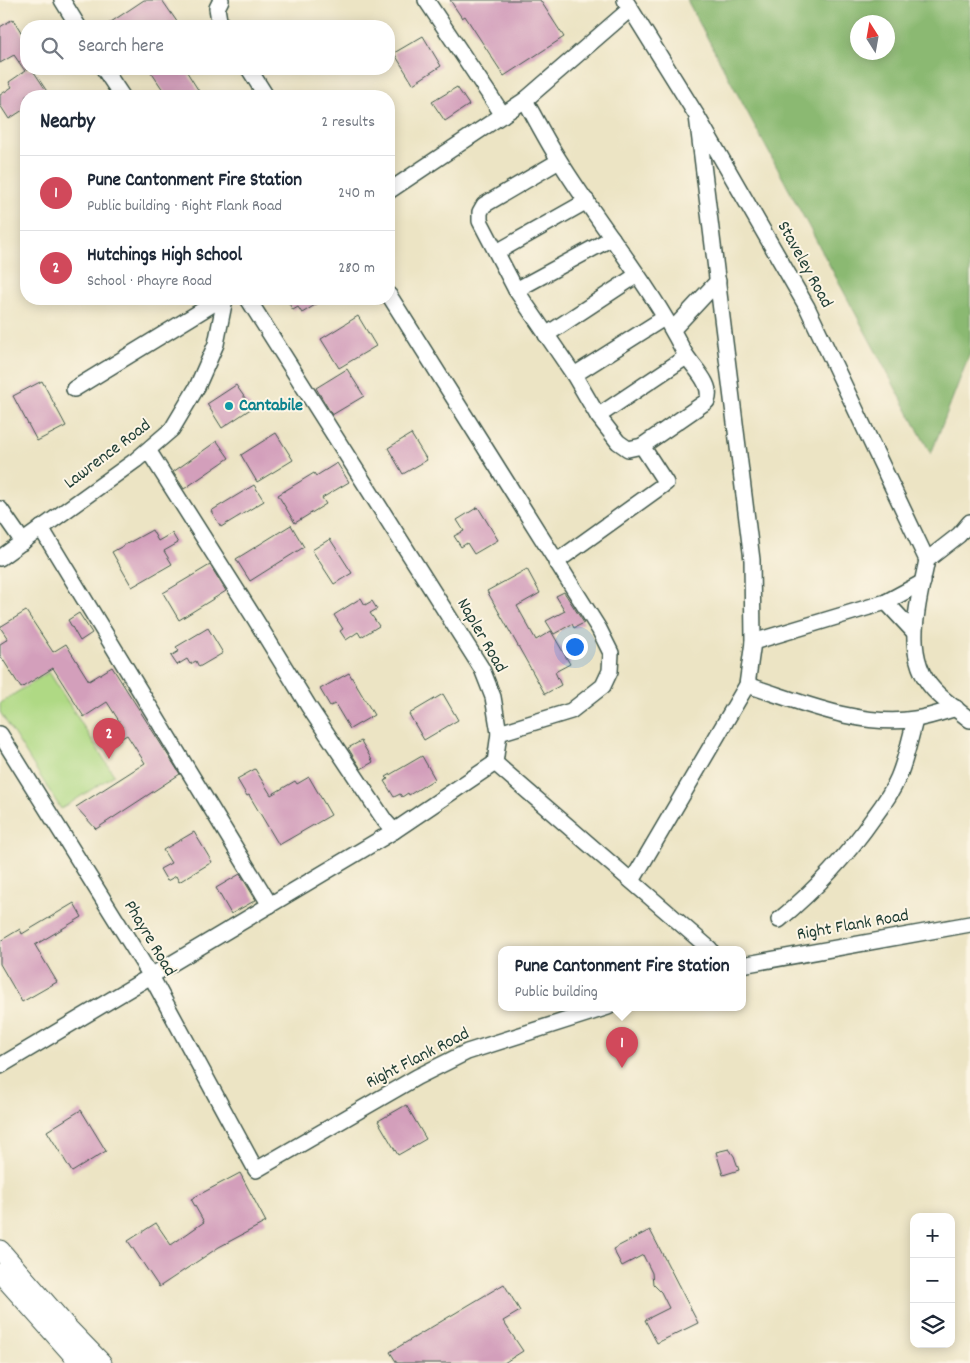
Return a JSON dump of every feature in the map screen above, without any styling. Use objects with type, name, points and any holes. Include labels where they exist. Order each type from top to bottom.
[{"type":"main road","points":[[0,1250],[102,1363]]},
{"type":"main road","points":[[0,1273],[80,1363]]},
{"type":"street","points":[[62,0],[74,20]]},
{"type":"street","points":[[219,20],[217,8],[222,0]]},
{"type":"street","points":[[426,0],[503,115]]},
{"type":"street","points":[[395,187],[525,100],[627,4]]},
{"type":"street","name":"Staveley Road","points":[[627,4],[697,116],[807,307],[927,560]]},
{"type":"street","points":[[108,75],[118,90]]},
{"type":"street","points":[[253,75],[262,90]]},
{"type":"street","points":[[525,100],[559,161],[637,275],[669,324],[686,357],[708,388],[710,395],[707,401],[642,446],[628,449],[618,442],[598,416],[574,375],[516,290],[480,220],[480,212],[484,205],[559,161]]},
{"type":"street","points":[[632,881],[747,685],[752,642],[752,560],[697,116]]},
{"type":"street","points":[[497,252],[587,201]]},
{"type":"street","points":[[516,290],[612,238]]},
{"type":"street","points":[[546,335],[637,275]]},
{"type":"street","points":[[574,375],[669,324],[718,281]]},
{"type":"street","points":[[74,389],[211,305]]},
{"type":"street","name":"Lawrence Road","points":[[0,558],[148,450],[172,429],[197,387],[216,344],[224,305]]},
{"type":"street","name":"Napler Road","points":[[252,305],[482,669],[493,697],[499,734],[495,763]]},
{"type":"street","points":[[395,305],[611,653],[610,671],[603,686],[571,711],[499,734]]},
{"type":"street","points":[[598,416],[686,357]]},
{"type":"street","points":[[556,562],[666,483],[642,446]]},
{"type":"street","points":[[148,450],[255,619],[308,707],[385,821],[394,831]]},
{"type":"street","points":[[0,509],[22,542]]},
{"type":"street","points":[[970,522],[959,534],[927,560],[914,632],[922,671],[933,690],[970,720]]},
{"type":"street","points":[[40,528],[270,905]]},
{"type":"street","points":[[752,642],[886,602],[923,582]]},
{"type":"street","points":[[886,602],[914,632]]},
{"type":"street","points":[[747,685],[839,714],[877,720],[915,720],[956,708]]},
{"type":"street","points":[[779,920],[805,898],[841,860],[881,807],[898,780],[907,754],[915,720]]},
{"type":"street","name":"Phayre Road","points":[[0,734],[151,976],[256,1170]]},
{"type":"street","points":[[0,1066],[394,831],[495,763],[707,946]]},
{"type":"street","name":"Right Flank Road","points":[[746,964],[970,924]]},
{"type":"street","name":"Right Flank Road","points":[[256,1170],[417,1077],[467,1052],[595,1011]]},
{"type":"green space","points":[[687,0],[970,0],[970,353],[931,454]]},
{"type":"green space","points":[[49,672],[114,775],[61,809],[0,712],[0,703]]},
{"type":"building","points":[[144,0],[162,0],[176,20],[114,20]]},
{"type":"building","points":[[450,0],[540,0],[564,37],[504,76],[465,16],[462,18]]},
{"type":"building","points":[[13,19],[20,30],[20,64],[14,55],[0,63],[0,27]]},
{"type":"building","points":[[423,36],[441,66],[413,84],[395,52]]},
{"type":"building","points":[[20,74],[36,75],[46,90],[20,90],[20,112],[9,119],[0,105],[0,95],[12,87],[9,82]]},
{"type":"building","points":[[153,75],[189,75],[198,90],[163,90]]},
{"type":"building","points":[[457,87],[469,105],[445,121],[432,102]]},
{"type":"building","points":[[290,305],[315,305],[302,313],[298,307],[293,310]]},
{"type":"building","points":[[358,316],[376,346],[339,368],[321,339]]},
{"type":"building","points":[[347,369],[364,396],[332,415],[316,388]]},
{"type":"building","points":[[42,381],[66,426],[37,441],[13,396]]},
{"type":"building","name":"Cantabile","points":[[236,385],[252,408],[222,428],[207,404]]},
{"type":"building","points":[[276,433],[293,460],[257,482],[241,455]]},
{"type":"building","points":[[411,434],[427,460],[403,474],[388,448]]},
{"type":"building","points":[[217,441],[229,458],[184,489],[173,472]]},
{"type":"building","points":[[337,463],[349,482],[322,498],[326,504],[295,523],[278,495],[314,473],[316,476]]},
{"type":"building","points":[[254,485],[264,501],[221,527],[211,511]]},
{"type":"building","points":[[478,507],[498,540],[474,554],[467,543],[461,547],[454,536],[464,531],[457,520]]},
{"type":"building","points":[[291,525],[304,547],[250,581],[236,559]]},
{"type":"building","points":[[152,530],[158,541],[172,533],[178,543],[164,551],[172,564],[132,587],[112,552]]},
{"type":"building","points":[[330,539],[352,573],[334,584],[312,550]]},
{"type":"building","points":[[210,565],[226,591],[179,620],[163,593]]},
{"type":"building","points":[[527,569],[540,593],[517,606],[536,640],[551,631],[570,664],[555,672],[561,685],[545,694],[487,591]]},
{"type":"building","points":[[564,592],[584,623],[574,628],[572,624],[554,634],[546,621],[565,611],[556,596]]},
{"type":"building","points":[[361,598],[365,605],[372,601],[377,609],[370,613],[379,626],[361,637],[358,632],[346,640],[340,631],[343,629],[334,615]]},
{"type":"building","points":[[26,611],[53,652],[66,644],[89,681],[112,667],[180,774],[96,829],[76,807],[145,763],[127,735],[120,739],[116,732],[123,727],[107,702],[84,717],[53,668],[21,688],[0,655],[0,644],[8,639],[0,627]]},
{"type":"building","points":[[79,613],[92,633],[80,641],[68,620]]},
{"type":"building","points":[[208,628],[223,653],[199,667],[196,661],[190,664],[187,659],[177,665],[171,656],[179,651],[176,647]]},
{"type":"building","points":[[349,673],[374,715],[350,729],[335,704],[330,706],[320,689]]},
{"type":"building","points":[[443,694],[458,720],[424,740],[409,714]]},
{"type":"building","points":[[361,741],[373,762],[361,769],[348,748]]},
{"type":"building","points":[[422,756],[435,779],[409,795],[408,793],[402,797],[400,794],[394,797],[384,781],[388,779],[386,777]]},
{"type":"building","points":[[255,769],[271,795],[295,781],[297,784],[309,777],[331,815],[279,845],[249,795],[247,796],[237,779]]},
{"type":"building","points":[[194,832],[212,862],[179,882],[176,876],[167,881],[160,869],[171,863],[163,850]]},
{"type":"building","points":[[240,874],[256,900],[231,914],[216,888]]},
{"type":"building","points":[[74,903],[82,917],[35,945],[57,982],[22,1002],[0,964],[0,941],[20,929],[22,934]]},
{"type":"building","points":[[406,1105],[426,1139],[398,1155],[378,1121]]},
{"type":"building","points":[[81,1110],[106,1151],[72,1172],[47,1131]]},
{"type":"building","points":[[729,1149],[734,1156],[739,1170],[723,1175],[716,1152]]},
{"type":"building","points":[[240,1173],[266,1222],[219,1247],[159,1287],[128,1241],[156,1223],[171,1245],[204,1222],[191,1199]]},
{"type":"building","points":[[650,1230],[698,1323],[657,1343],[645,1320],[669,1308],[661,1292],[653,1284],[652,1273],[643,1255],[622,1266],[613,1249]]},
{"type":"building","points":[[504,1284],[520,1311],[503,1321],[523,1351],[504,1363],[397,1363],[390,1352]]},
{"type":"place","name":"Cantabile","points":[[229,406]]},
{"type":"place","name":"Hutchings High School","points":[[109,759]]},
{"type":"place","name":"Pune Cantonment Fire Station","points":[[622,1068]]}]
